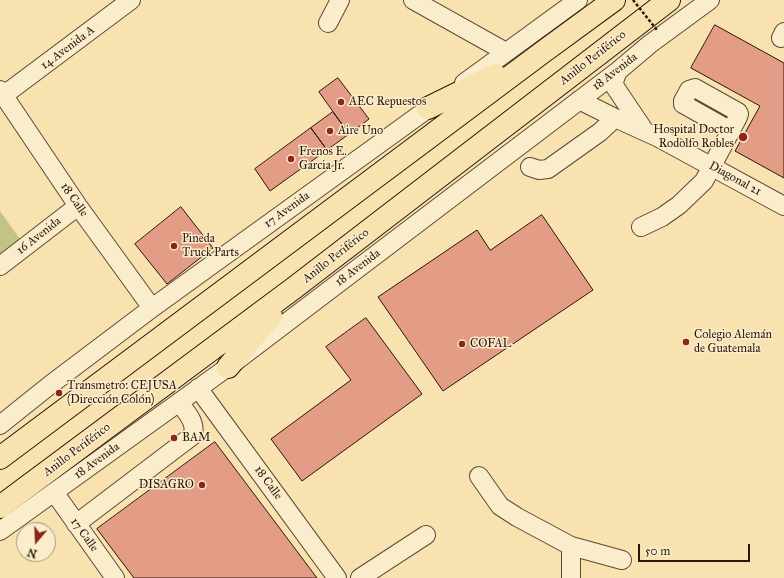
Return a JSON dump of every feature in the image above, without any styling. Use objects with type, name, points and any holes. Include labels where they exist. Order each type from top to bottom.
[{"type":"highway","points":[[0,458],[614,0]]},
{"type":"highway","name":"Anillo Periférico","points":[[0,507],[294,288],[669,0]]},
{"type":"highway","points":[[428,108],[543,52]]},
{"type":"highway","points":[[228,367],[294,288]]},
{"type":"street","name":"14 Avenida A","points":[[2,93],[131,0]]},
{"type":"street","points":[[328,23],[340,0]]},
{"type":"street","points":[[413,0],[506,52]]},
{"type":"street","name":"17 Avenida","points":[[0,425],[152,308],[578,0]]},
{"type":"street","name":"18 Avenida","points":[[0,530],[228,367],[618,71],[650,44],[710,0]]},
{"type":"street","points":[[618,71],[614,81],[615,87],[644,130]]},
{"type":"street","name":"18 Calle","points":[[2,93],[78,206],[152,308]]},
{"type":"street","name":"Diagonal 21","points":[[579,100],[615,118],[644,130],[784,206]]},
{"type":"street","points":[[530,167],[539,170],[548,169],[600,132],[615,118]]},
{"type":"street","points":[[640,227],[662,217],[679,205],[704,181],[731,131]]},
{"type":"street","name":"16 Avenida","points":[[0,266],[78,206]]},
{"type":"street","name":"18 Calle","points":[[198,388],[337,578]]},
{"type":"street","points":[[76,524],[192,436],[195,431],[194,424],[179,402]]},
{"type":"street","points":[[479,476],[500,506],[517,517],[571,546],[622,560]]},
{"type":"street","name":"17 Calle","points":[[54,492],[115,578]]},
{"type":"street","points":[[360,578],[426,535]]},
{"type":"street","points":[[571,546],[571,578]]},
{"type":"path","points":[[633,0],[657,30]]},
{"type":"shaded area","points":[[0,211],[22,242],[0,257]]},
{"type":"building","points":[[715,25],[784,63],[784,178],[735,151],[760,106],[691,68]]},
{"type":"building","name":"AEC Repuestos","points":[[338,78],[369,119],[349,134],[319,92]]},
{"type":"building","name":"Aire Uno","points":[[333,112],[349,134],[327,150],[311,128]]},
{"type":"building","name":"Frenos E. Garcia Jr.","points":[[311,128],[327,150],[270,191],[255,169]]},
{"type":"building","name":"Pineda Truck Parts","points":[[181,207],[213,248],[167,284],[135,244]]},
{"type":"building","name":"COFAL","points":[[542,215],[593,290],[443,391],[378,297],[477,230],[490,250]]},
{"type":"building","points":[[366,318],[422,394],[302,481],[271,439],[351,380],[326,347]]},
{"type":"building","name":"DISAGRO","points":[[215,442],[317,578],[134,578],[97,529]]},
{"type":"place","name":"AEC Repuestos","points":[[341,102]]},
{"type":"place","name":"Aire Uno","points":[[330,131]]},
{"type":"place","name":"Hospital Doctor Rodolfo Robles","points":[[743,137]]},
{"type":"place","name":"Frenos E. Garcia Jr.","points":[[291,159]]},
{"type":"place","name":"Pineda Truck Parts","points":[[174,246]]},
{"type":"place","name":"Colegio Alemán de Guatemala","points":[[686,342]]},
{"type":"place","name":"COFAL","points":[[462,344]]},
{"type":"place","name":"Transmetro: CEJUSA (Dirección Colón)","points":[[59,393]]},
{"type":"place","name":"BAM","points":[[174,438]]},
{"type":"place","name":"DISAGRO","points":[[202,485]]}]
